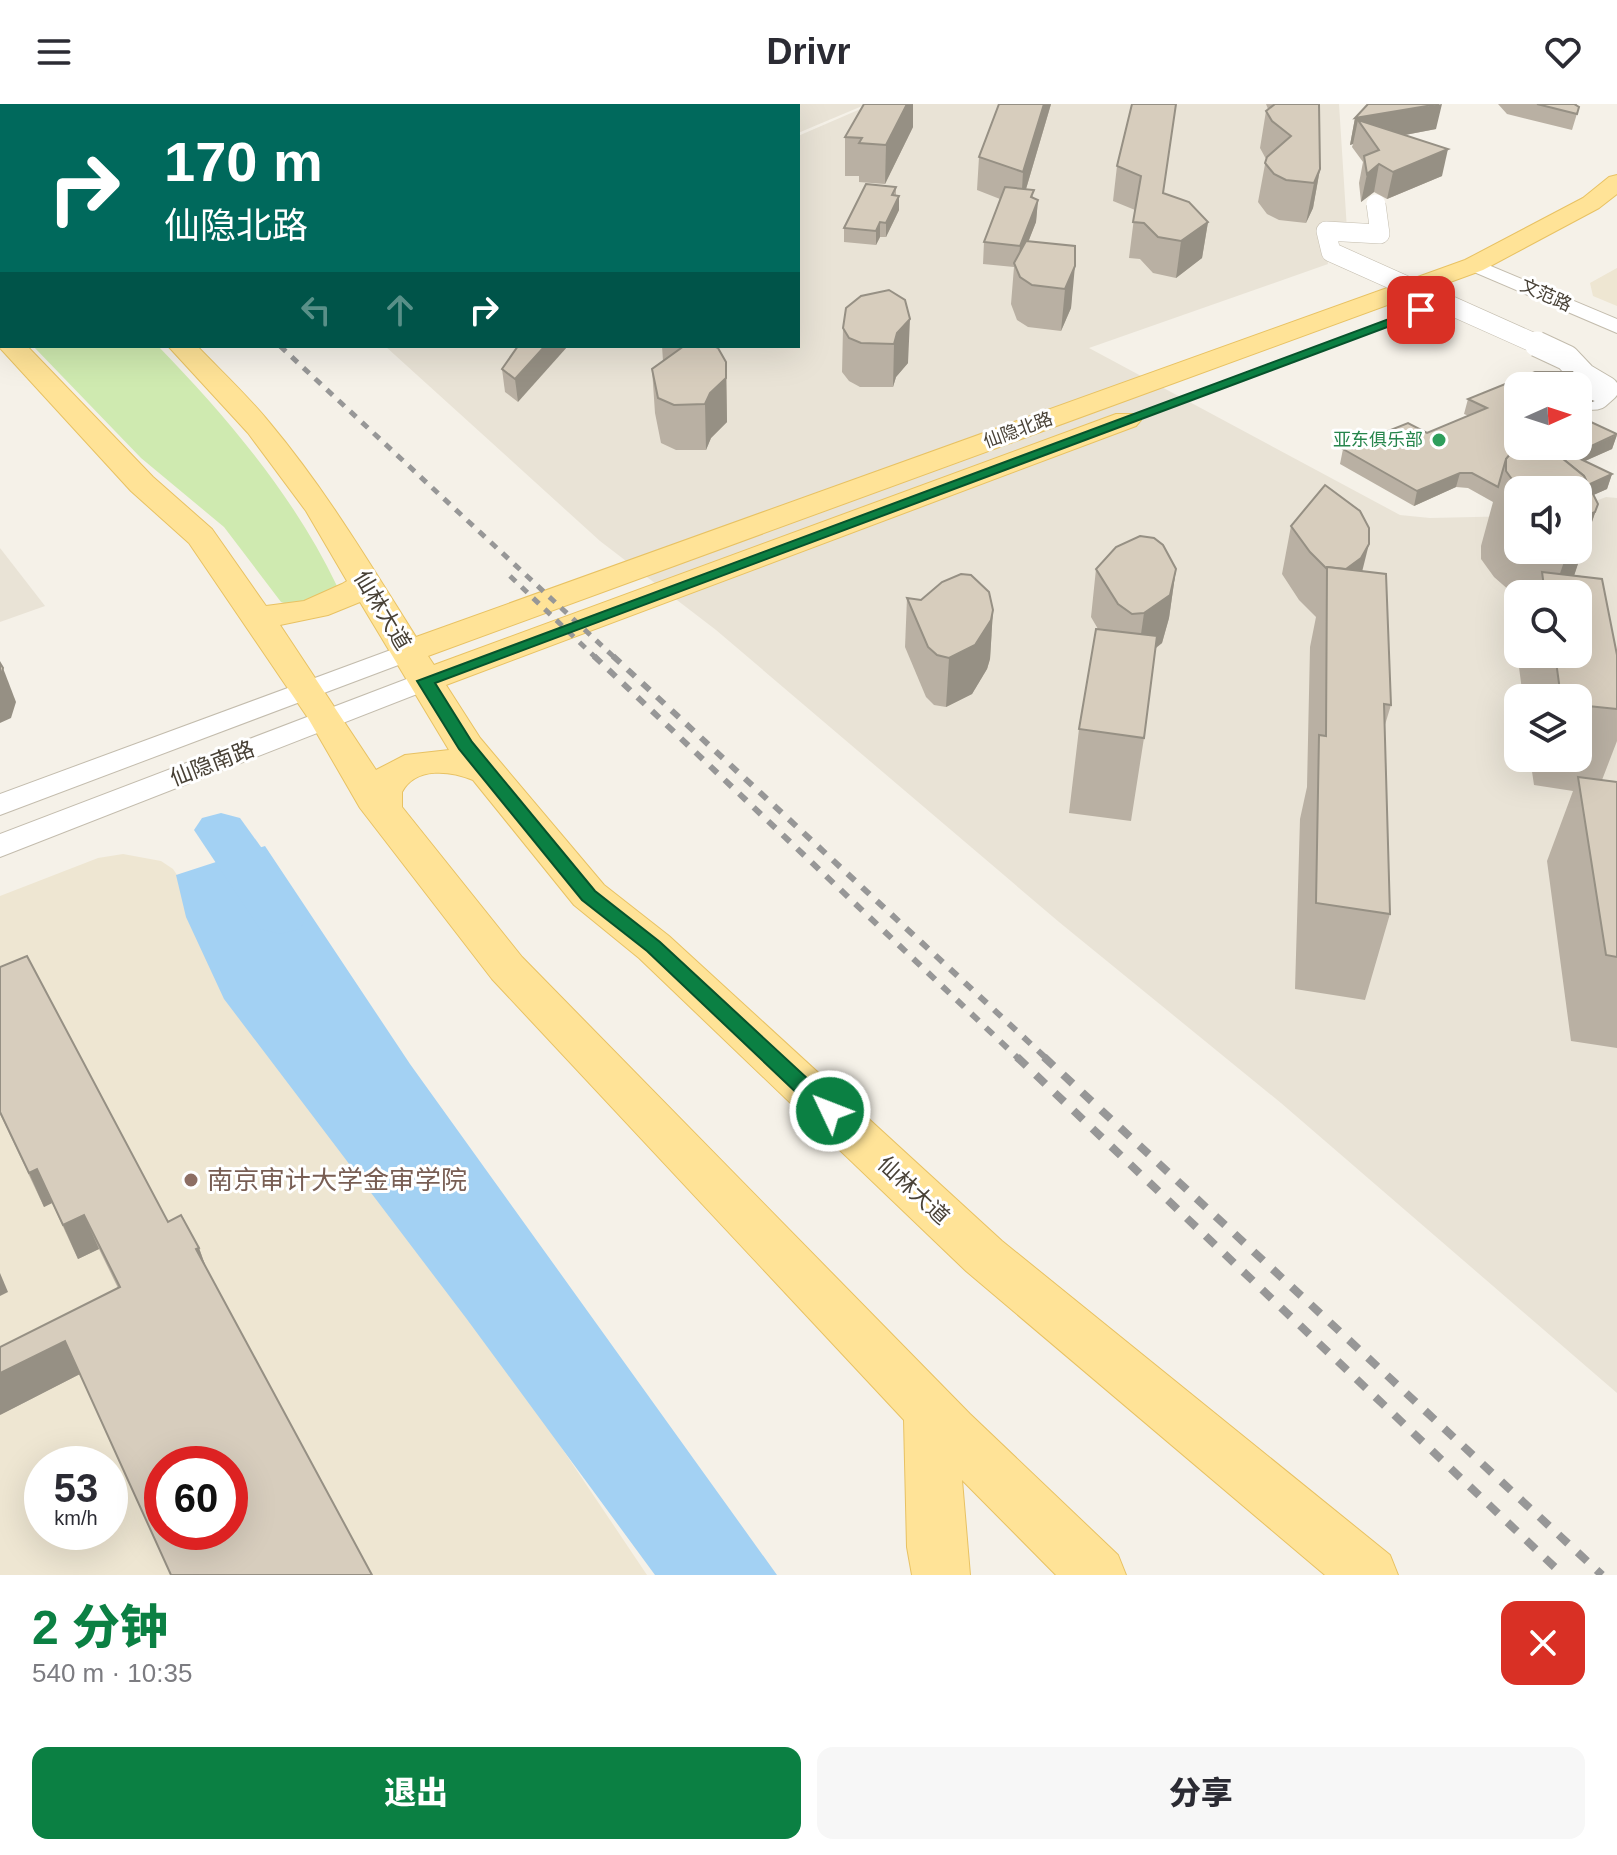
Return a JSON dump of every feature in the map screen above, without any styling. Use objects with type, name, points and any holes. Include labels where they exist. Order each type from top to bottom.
[{"type":"main road","name":"仙隐北路","points":[[416,667],[1474,265],[1591,203],[1617,182]]},
{"type":"main road","points":[[1576,239],[1603,223]]},
{"type":"main road","name":"仙隐北路","points":[[416,667],[1508,278],[1536,262]]},
{"type":"main road","points":[[14,348],[142,484],[201,536],[259,617],[382,809],[507,968],[931,1411],[1097,1575]]},
{"type":"main road","name":"仙林大道","points":[[184,348],[258,427],[320,509],[368,582],[416,667],[485,771],[589,895],[654,947],[984,1256],[1369,1575]]},
{"type":"main road","points":[[259,617],[303,614],[327,606],[368,582]]},
{"type":"main road","points":[[382,809],[382,792],[388,783],[420,763],[449,759],[485,771]]},
{"type":"main road","points":[[931,1411],[936,1547],[941,1575]]},
{"type":"street","points":[[1376,204],[1380,234],[1326,231],[1331,252],[1567,358],[1580,372]]},
{"type":"street","name":"文范路","points":[[1474,265],[1617,327]]},
{"type":"street","points":[[1592,381],[1606,389],[1592,397]]},
{"type":"street","name":"仙隐南路","points":[[0,805],[316,703],[416,667]]},
{"type":"street","name":"仙隐南路","points":[[0,846],[316,703]]},
{"type":"shaded area","points":[[800,104],[867,104],[800,132]]},
{"type":"shaded area","points":[[872,104],[1339,104],[1347,230],[1321,229],[1328,264],[1089,348],[1400,515],[1430,518],[1504,516],[1504,564],[1592,564],[1592,502],[1606,497],[1617,498],[1617,1393],[1281,1103],[1059,922],[716,630],[600,541],[387,348],[800,348],[800,135]]},
{"type":"shaded area","points":[[1617,268],[1617,306],[1593,296],[1590,283]]},
{"type":"shaded area","points":[[0,548],[45,606],[0,622]]},
{"type":"shaded area","name":"南京审计大学金审学院","points":[[123,854],[161,861],[173,869],[647,1575],[0,1575],[0,896],[98,858]]},
{"type":"green space","points":[[35,348],[160,348],[234,429],[280,489],[337,586],[334,595],[293,606],[281,602],[224,527],[141,458]]},
{"type":"water","points":[[265,846],[410,1064],[777,1575],[655,1575],[466,1318],[224,999],[186,917],[176,875]]},
{"type":"building","points":[[864,104],[907,104],[886,145],[859,143],[862,138],[845,137]]},
{"type":"building","points":[[999,104],[1044,104],[1023,172],[979,157]]},
{"type":"building","points":[[1132,104],[1176,104],[1163,193],[1189,202],[1208,222],[1181,241],[1158,237],[1144,223],[1133,222],[1141,176],[1117,166]]},
{"type":"building","points":[[1275,104],[1319,104],[1320,169],[1314,183],[1286,180],[1274,174],[1265,163],[1267,157],[1291,136],[1272,121],[1266,111]]},
{"type":"building","points":[[1368,104],[1439,104],[1355,118]]},
{"type":"building","points":[[1537,104],[1574,104],[1579,107],[1577,114]]},
{"type":"building","points":[[1358,120],[1448,149],[1393,172],[1379,164],[1367,174],[1364,156],[1379,150]]},
{"type":"building","points":[[866,184],[896,187],[892,195],[899,196],[886,223],[880,222],[876,231],[844,228]]},
{"type":"building","points":[[1005,187],[1034,190],[1031,197],[1038,200],[1020,246],[984,242]]},
{"type":"building","points":[[1026,241],[1075,246],[1075,266],[1065,289],[1032,285],[1020,277],[1014,263]]},
{"type":"building","points":[[889,290],[905,300],[910,319],[897,333],[894,344],[861,343],[849,338],[843,328],[846,308],[861,296]]},
{"type":"building","points":[[517,348],[543,348],[515,379],[502,369]]},
{"type":"building","points":[[681,348],[718,348],[726,362],[726,378],[710,393],[705,404],[674,405],[658,398],[652,369]]},
{"type":"building","points":[[1504,384],[1506,460],[1498,487],[1472,473],[1460,473],[1417,491],[1343,449],[1408,423],[1427,433],[1487,408],[1468,399]]},
{"type":"building","points":[[1592,422],[1617,434],[1592,446]]},
{"type":"building","points":[[1506,460],[1564,460],[1584,476],[1510,476],[1506,471]]},
{"type":"building","points":[[1564,460],[1583,460],[1612,474],[1592,483],[1592,476],[1584,476]]},
{"type":"building","points":[[1325,485],[1360,511],[1369,528],[1369,544],[1361,558],[1346,569],[1327,569],[1291,526]]},
{"type":"building","points":[[1592,492],[1598,504],[1592,513]]},
{"type":"building","points":[[1140,536],[1154,538],[1163,545],[1176,569],[1170,595],[1144,613],[1132,614],[1118,604],[1096,569],[1116,547]]},
{"type":"building","points":[[1327,567],[1386,574],[1391,705],[1384,704],[1390,914],[1316,903],[1319,735],[1326,736]]},
{"type":"building","points":[[1542,572],[1602,579],[1617,655],[1617,709],[1592,706],[1592,684],[1559,684],[1557,668],[1592,668],[1592,580],[1543,580]]},
{"type":"building","points":[[961,574],[971,575],[989,592],[993,610],[991,620],[975,645],[949,658],[937,655],[928,647],[907,598],[921,600],[942,582]]},
{"type":"building","points":[[1096,629],[1157,636],[1144,738],[1079,729]]},
{"type":"building","points":[[1578,777],[1617,782],[1617,957],[1606,955]]},
{"type":"building","points":[[27,956],[168,1222],[181,1215],[199,1248],[196,1249],[372,1575],[171,1575],[160,1550],[248,1550],[248,1446],[144,1446],[144,1515],[128,1480],[128,1446],[113,1446],[65,1341],[0,1373],[0,1347],[120,1287],[84,1215],[63,1225],[37,1169],[29,1173],[0,1112],[0,967]]},
{"type":"waterway","points":[[221,830],[280,915]]},
{"type":"railway","points":[[282,348],[615,658]]},
{"type":"railway","points":[[510,576],[596,658]]},
{"type":"railway","points":[[594,656],[1019,1059]]},
{"type":"railway","points":[[613,656],[1047,1059]]},
{"type":"railway","points":[[1017,1057],[1563,1575]]},
{"type":"railway","points":[[1044,1057],[1602,1575]]},
{"type":"place","name":"亚东俱乐部","points":[[1439,440]]},
{"type":"place","name":"南京审计大学金审学院","points":[[191,1180]]},
{"type":"route","points":[[830,1111],[654,947],[589,895],[537,837],[465,745],[425,681],[1421,310]]}]
